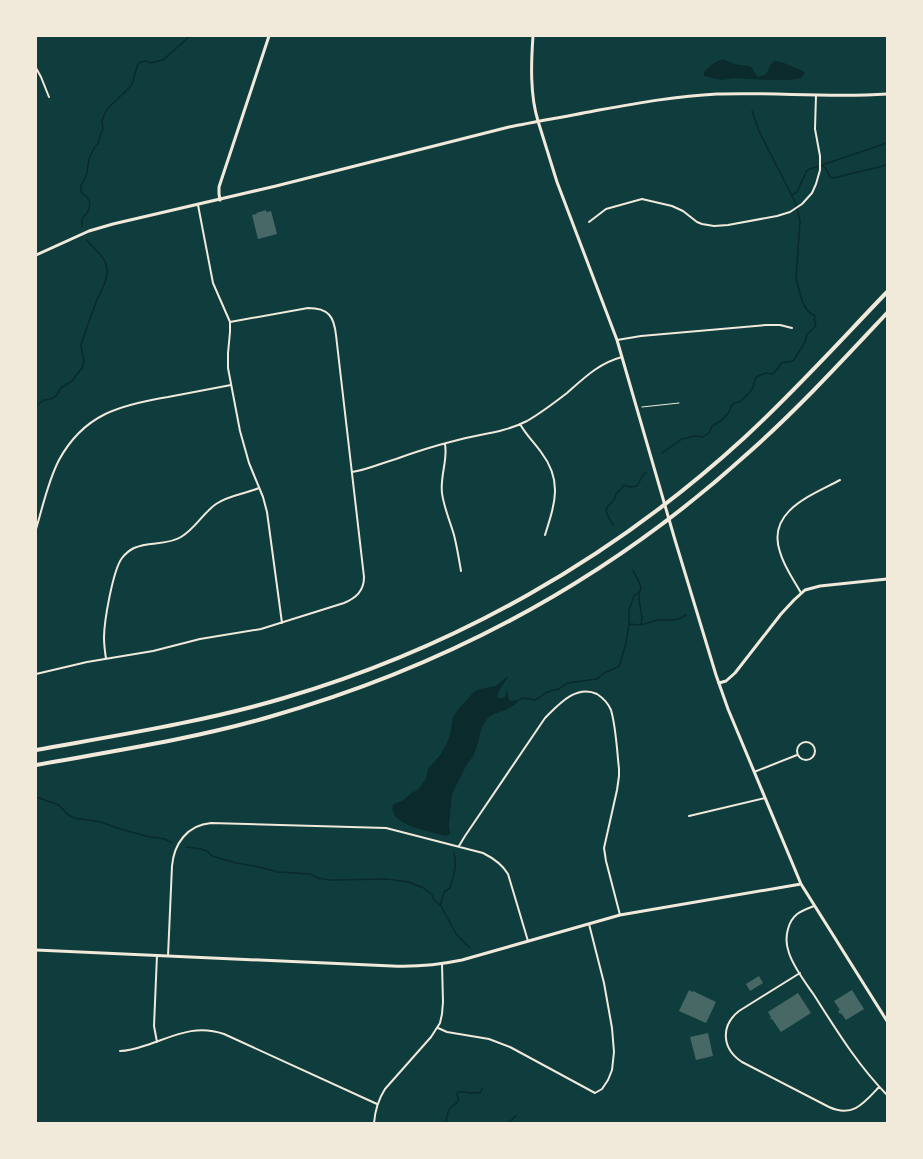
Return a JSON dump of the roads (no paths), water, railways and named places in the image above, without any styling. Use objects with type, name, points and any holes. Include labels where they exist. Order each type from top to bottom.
[{"type":"highway","points":[[36,750],[194,721],[286,698],[341,680],[411,653],[514,603],[558,578],[611,543],[697,479],[773,411],[887,292]]},
{"type":"highway","points":[[36,765],[205,734],[285,713],[346,693],[405,671],[464,645],[503,625],[559,594],[597,570],[644,538],[690,503],[739,462],[776,428],[887,314]]},
{"type":"main road","points":[[220,200],[219,187],[268,36]]},
{"type":"main road","points":[[533,36],[533,89],[534,106],[538,121],[557,182],[617,340],[658,483],[719,683],[754,772],[801,884],[887,1021]]},
{"type":"main road","points":[[36,255],[73,238],[101,228],[538,121],[638,103],[696,96],[729,94],[864,96],[887,94]]},
{"type":"main road","points":[[719,683],[728,679],[738,669],[781,614],[801,593],[810,588],[820,586],[887,579]]},
{"type":"main road","points":[[36,950],[406,966],[442,964],[462,960],[620,914],[801,884]]},
{"type":"street","points":[[36,68],[49,97]]},
{"type":"street","points":[[589,222],[606,209],[642,199],[678,208],[692,219],[708,226],[728,226],[784,215],[796,208],[812,193],[820,170],[820,150],[815,129],[816,95]]},
{"type":"street","points":[[198,205],[213,283],[230,322],[228,360],[231,385],[249,463],[266,504],[282,623]]},
{"type":"street","points":[[36,674],[69,666],[153,651],[208,638],[252,631],[282,623],[349,601],[361,591],[364,577],[336,335],[332,318],[319,308],[308,308],[230,322]]},
{"type":"street","points":[[617,340],[641,336],[766,325],[780,325],[792,328]]},
{"type":"street","points":[[352,472],[445,443],[501,431],[520,424],[538,414],[556,401],[598,367],[622,357]]},
{"type":"street","points":[[36,529],[51,480],[59,460],[75,437],[93,422],[109,412],[129,404],[231,385]]},
{"type":"street","points":[[520,424],[547,460],[554,477],[556,490],[555,502],[546,535]]},
{"type":"street","points":[[445,443],[446,452],[442,474],[442,493],[456,544],[461,572]]},
{"type":"street","points":[[801,593],[779,550],[779,528],[785,515],[796,504],[840,480]]},
{"type":"street","points":[[106,659],[104,636],[106,621],[114,580],[123,557],[130,550],[140,546],[160,544],[176,540],[190,530],[215,504],[259,488]]},
{"type":"street","points":[[459,846],[545,718],[568,697],[582,692],[593,693],[605,700],[610,710],[618,761],[619,783],[604,848],[620,914]]},
{"type":"street","points":[[808,741],[814,746],[816,752],[814,756],[805,760],[801,759],[797,755],[796,750],[798,746],[802,742],[808,741]]},
{"type":"street","points":[[754,772],[797,755]]},
{"type":"street","points":[[688,816],[765,798]]},
{"type":"street","points":[[168,956],[172,866],[174,856],[181,838],[188,831],[197,826],[215,823],[391,829],[483,853],[504,869],[511,884],[528,941]]},
{"type":"street","points":[[815,905],[794,916],[788,928],[787,940],[791,958],[856,1060],[887,1095]]},
{"type":"street","points":[[438,1028],[448,1032],[489,1039],[503,1044],[517,1050],[595,1093],[602,1089],[612,1070],[614,1058],[613,1045],[604,984],[589,923]]},
{"type":"street","points":[[157,955],[154,1026],[157,1042]]},
{"type":"street","points":[[374,1123],[377,1104],[388,1084],[427,1042],[438,1028],[442,1019],[442,964]]},
{"type":"street","points":[[800,973],[740,1011],[731,1019],[727,1028],[726,1039],[731,1053],[742,1062],[829,1107],[839,1110],[851,1110],[858,1108],[879,1087]]},
{"type":"street","points":[[120,1051],[130,1051],[195,1030],[219,1032],[377,1104]]},
{"type":"street","points":[[179,1123],[191,1123]]},
{"type":"water","points":[[723,59],[734,64],[750,66],[758,77],[766,74],[772,63],[775,61],[784,63],[805,73],[801,78],[791,80],[735,78],[722,80],[704,76],[704,72],[708,68],[715,62]]},
{"type":"water","points":[[508,676],[497,697],[504,698],[508,690],[510,701],[519,700],[511,707],[491,716],[484,724],[477,748],[452,794],[449,824],[450,834],[446,836],[421,829],[397,818],[393,811],[393,804],[402,801],[418,790],[426,778],[428,769],[441,754],[446,745],[450,735],[453,717],[461,706],[475,691],[496,686]]},
{"type":"waterway","points":[[82,226],[83,218],[90,205],[88,198],[82,193],[81,185],[87,173],[89,159],[95,146],[98,144],[103,130],[102,120],[107,109],[131,86],[138,64],[146,61],[150,63],[163,60],[190,36]]},
{"type":"waterway","points":[[662,453],[682,439],[695,436],[703,437],[709,433],[712,426],[721,421],[729,412],[733,404],[741,401],[750,392],[756,377],[766,373],[773,374],[783,362],[790,362],[794,360],[805,342],[807,334],[816,326],[814,319],[815,316],[806,309],[796,279],[800,221],[796,204],[759,131],[752,111]]},
{"type":"waterway","points":[[792,195],[797,192],[807,170],[887,143]]},
{"type":"waterway","points":[[822,166],[826,169],[831,178],[833,178],[887,165]]},
{"type":"waterway","points":[[36,406],[44,400],[51,399],[56,396],[61,388],[72,381],[82,368],[84,361],[81,344],[107,275],[105,260],[87,240]]},
{"type":"waterway","points":[[613,525],[607,514],[606,510],[608,506],[624,485],[630,487],[637,486],[646,472]]},
{"type":"waterway","points":[[519,700],[523,698],[535,700],[547,692],[559,689],[567,683],[597,679],[604,673],[618,667],[626,643],[629,624],[629,610],[634,596],[641,589],[633,570]]},
{"type":"waterway","points":[[639,592],[642,618],[641,624]]},
{"type":"waterway","points":[[629,624],[640,625],[658,620],[679,619],[686,615]]},
{"type":"waterway","points":[[36,797],[59,805],[67,814],[74,818],[101,822],[150,837],[165,839],[172,843]]},
{"type":"waterway","points":[[186,847],[201,849],[207,851],[212,856],[236,863],[278,872],[310,874],[318,878],[329,880],[387,879],[408,882],[424,888],[441,906]]},
{"type":"waterway","points":[[454,853],[454,875],[450,888],[445,891],[443,895],[441,906],[456,934],[470,948]]},
{"type":"waterway","points":[[446,1123],[449,1110],[458,1100],[458,1092],[478,1093],[481,1092],[482,1088]]},
{"type":"waterway","points":[[508,1123],[516,1116]]}]
